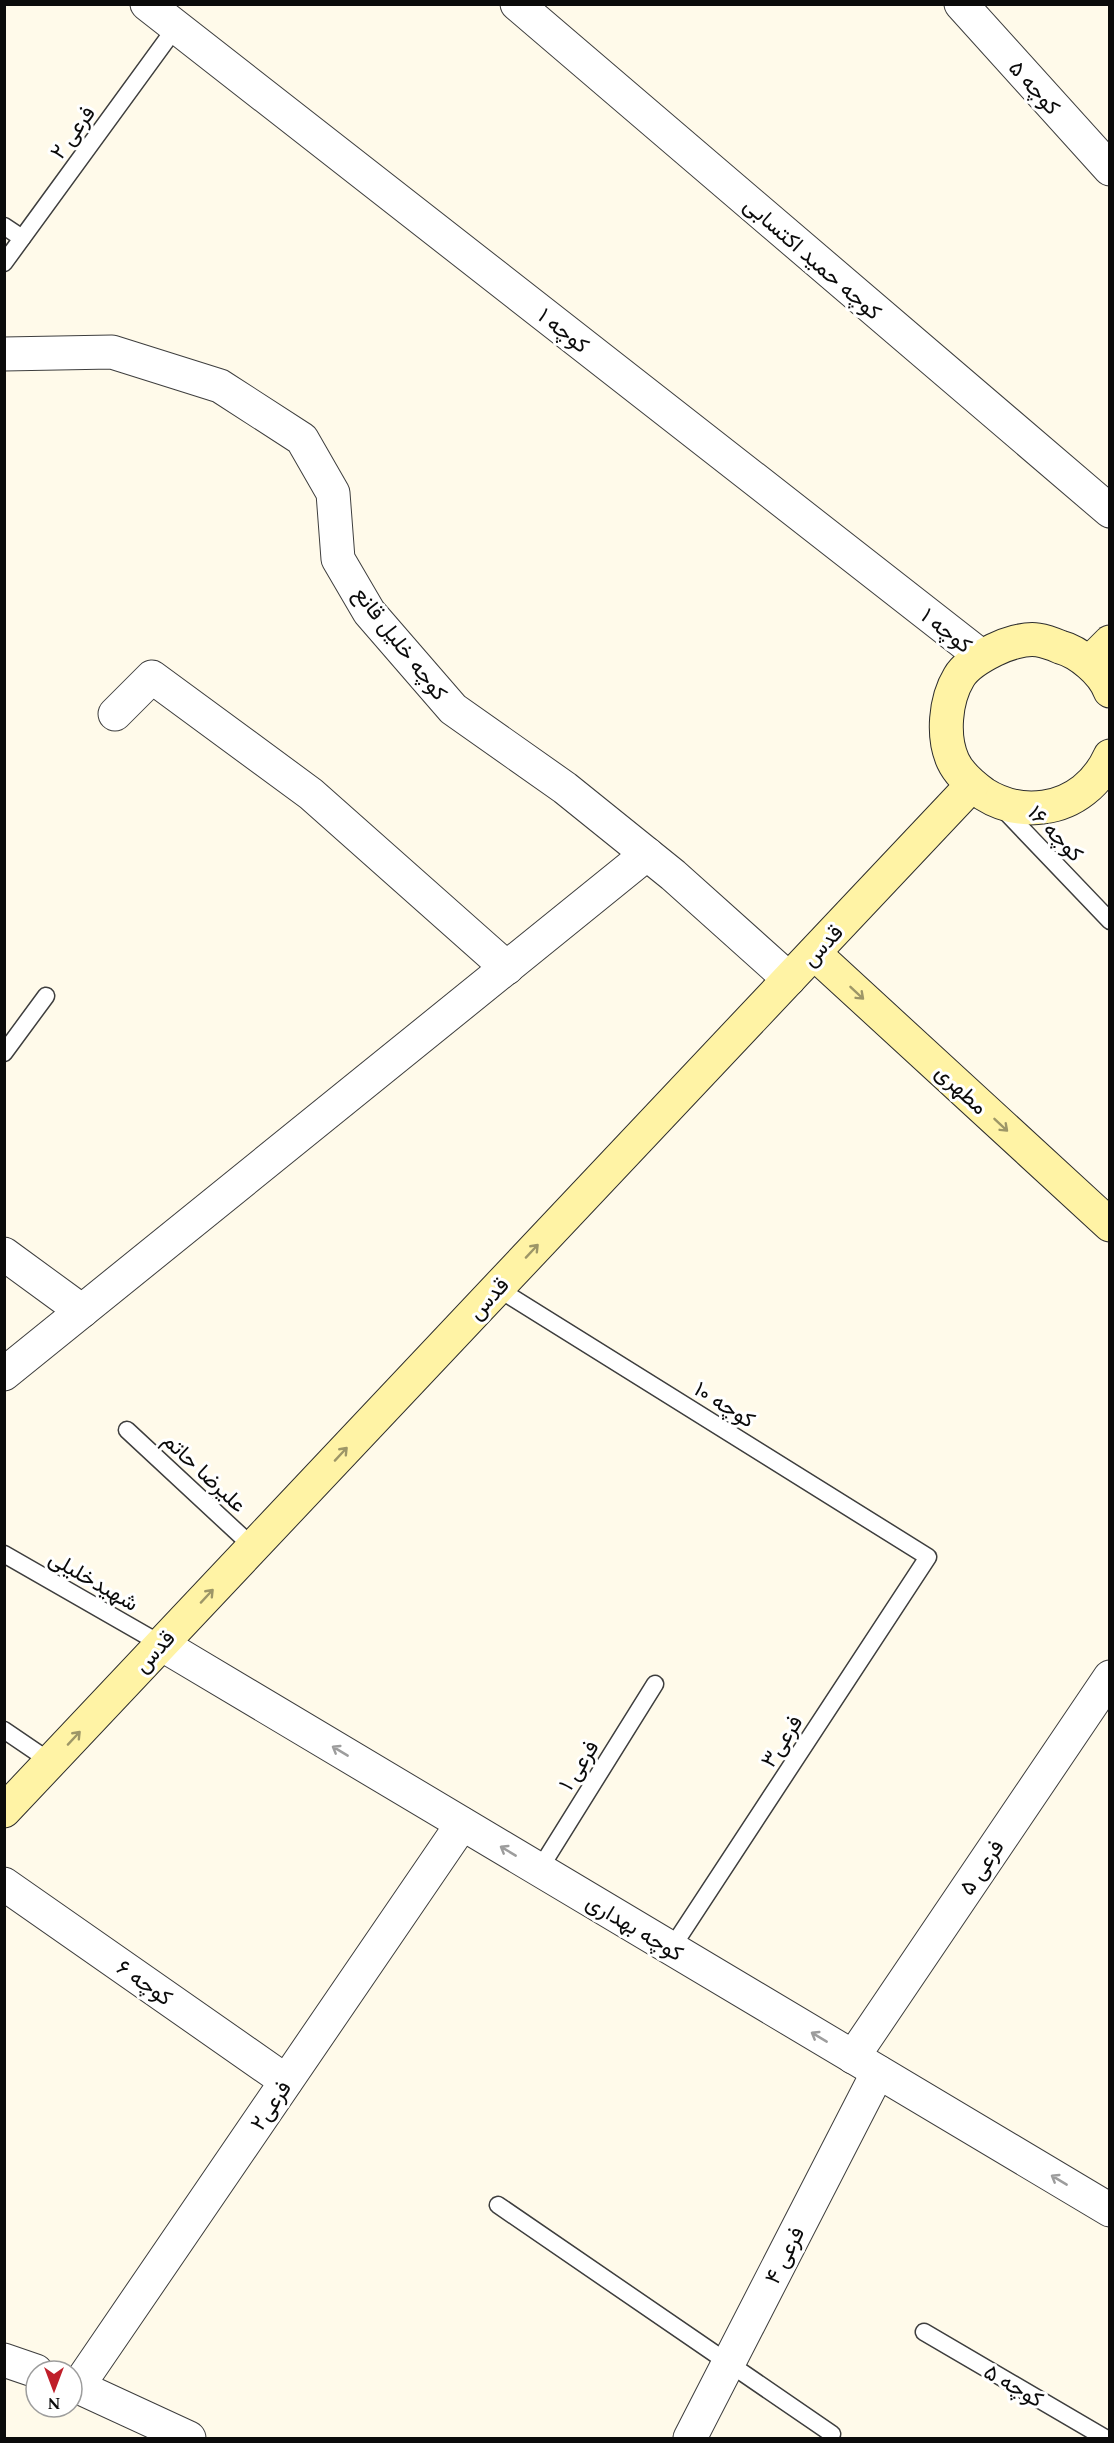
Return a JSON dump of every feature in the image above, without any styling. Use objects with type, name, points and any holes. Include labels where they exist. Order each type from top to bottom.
[{"type":"street","name":"کوچه ۱","points":[[147,4],[981,656]]},
{"type":"street","name":"کوچه حمید اکتسابی","points":[[517,4],[1110,511]]},
{"type":"street","name":"کوچه ۵","points":[[961,4],[1110,169]]},
{"type":"street","name":"کوچه خلیل قانع","points":[[4,354],[112,352],[220,386],[302,439],[333,493],[338,559],[369,612],[453,709],[566,788],[648,854],[789,979]]},
{"type":"street","points":[[1110,691],[1099,652],[1065,648],[1038,640],[1006,644],[981,656],[959,676],[949,702],[946,734],[953,762],[984,793],[1025,810],[1055,806],[1081,793],[1102,773],[1110,756]]},
{"type":"street","points":[[115,714],[152,677],[311,794],[507,968]]},
{"type":"street","name":"قدس","points":[[4,1811],[814,953],[984,793]]},
{"type":"street","points":[[4,1374],[648,854]]},
{"type":"street","name":"مطهری","points":[[814,953],[1110,1225]]},
{"type":"street","points":[[4,1254],[82,1311]]},
{"type":"street","name":"کوچه بهداری","points":[[161,1644],[1110,2210]]},
{"type":"street","name":"فرعی ۵","points":[[865,2064],[1110,1677]]},
{"type":"street","name":"فرعی۲","points":[[84,2372],[462,1824]]},
{"type":"street","name":"کوچه ۶","points":[[4,1884],[286,2081]]},
{"type":"street","name":"فرعی ۴","points":[[690,2439],[729,2363],[865,2064]]},
{"type":"street","points":[[4,2360],[24,2367]]},
{"type":"street","points":[[84,2389],[189,2439]]},
{"type":"lane","name":"فرعی ۲","points":[[4,263],[176,27]]},
{"type":"lane","points":[[4,226],[22,238]]},
{"type":"lane","name":"کوچه ۱۶","points":[[984,793],[1110,921]]},
{"type":"lane","points":[[4,1053],[46,996]]},
{"type":"lane","name":"کوچه ۱۰","points":[[497,1288],[928,1557]]},
{"type":"lane","name":"علیرضا حاتم","points":[[127,1430],[253,1547]]},
{"type":"lane","name":"شهیدخلیلی","points":[[4,1554],[161,1644]]},
{"type":"lane","name":"فرعی۳","points":[[672,1948],[928,1557]]},
{"type":"lane","name":"فرعی ۱","points":[[539,1870],[655,1684]]},
{"type":"lane","points":[[4,1730],[51,1762]]},
{"type":"lane","points":[[498,2205],[832,2434]]},
{"type":"lane","name":"کوچه ۵","points":[[924,2332],[1105,2439]]}]
